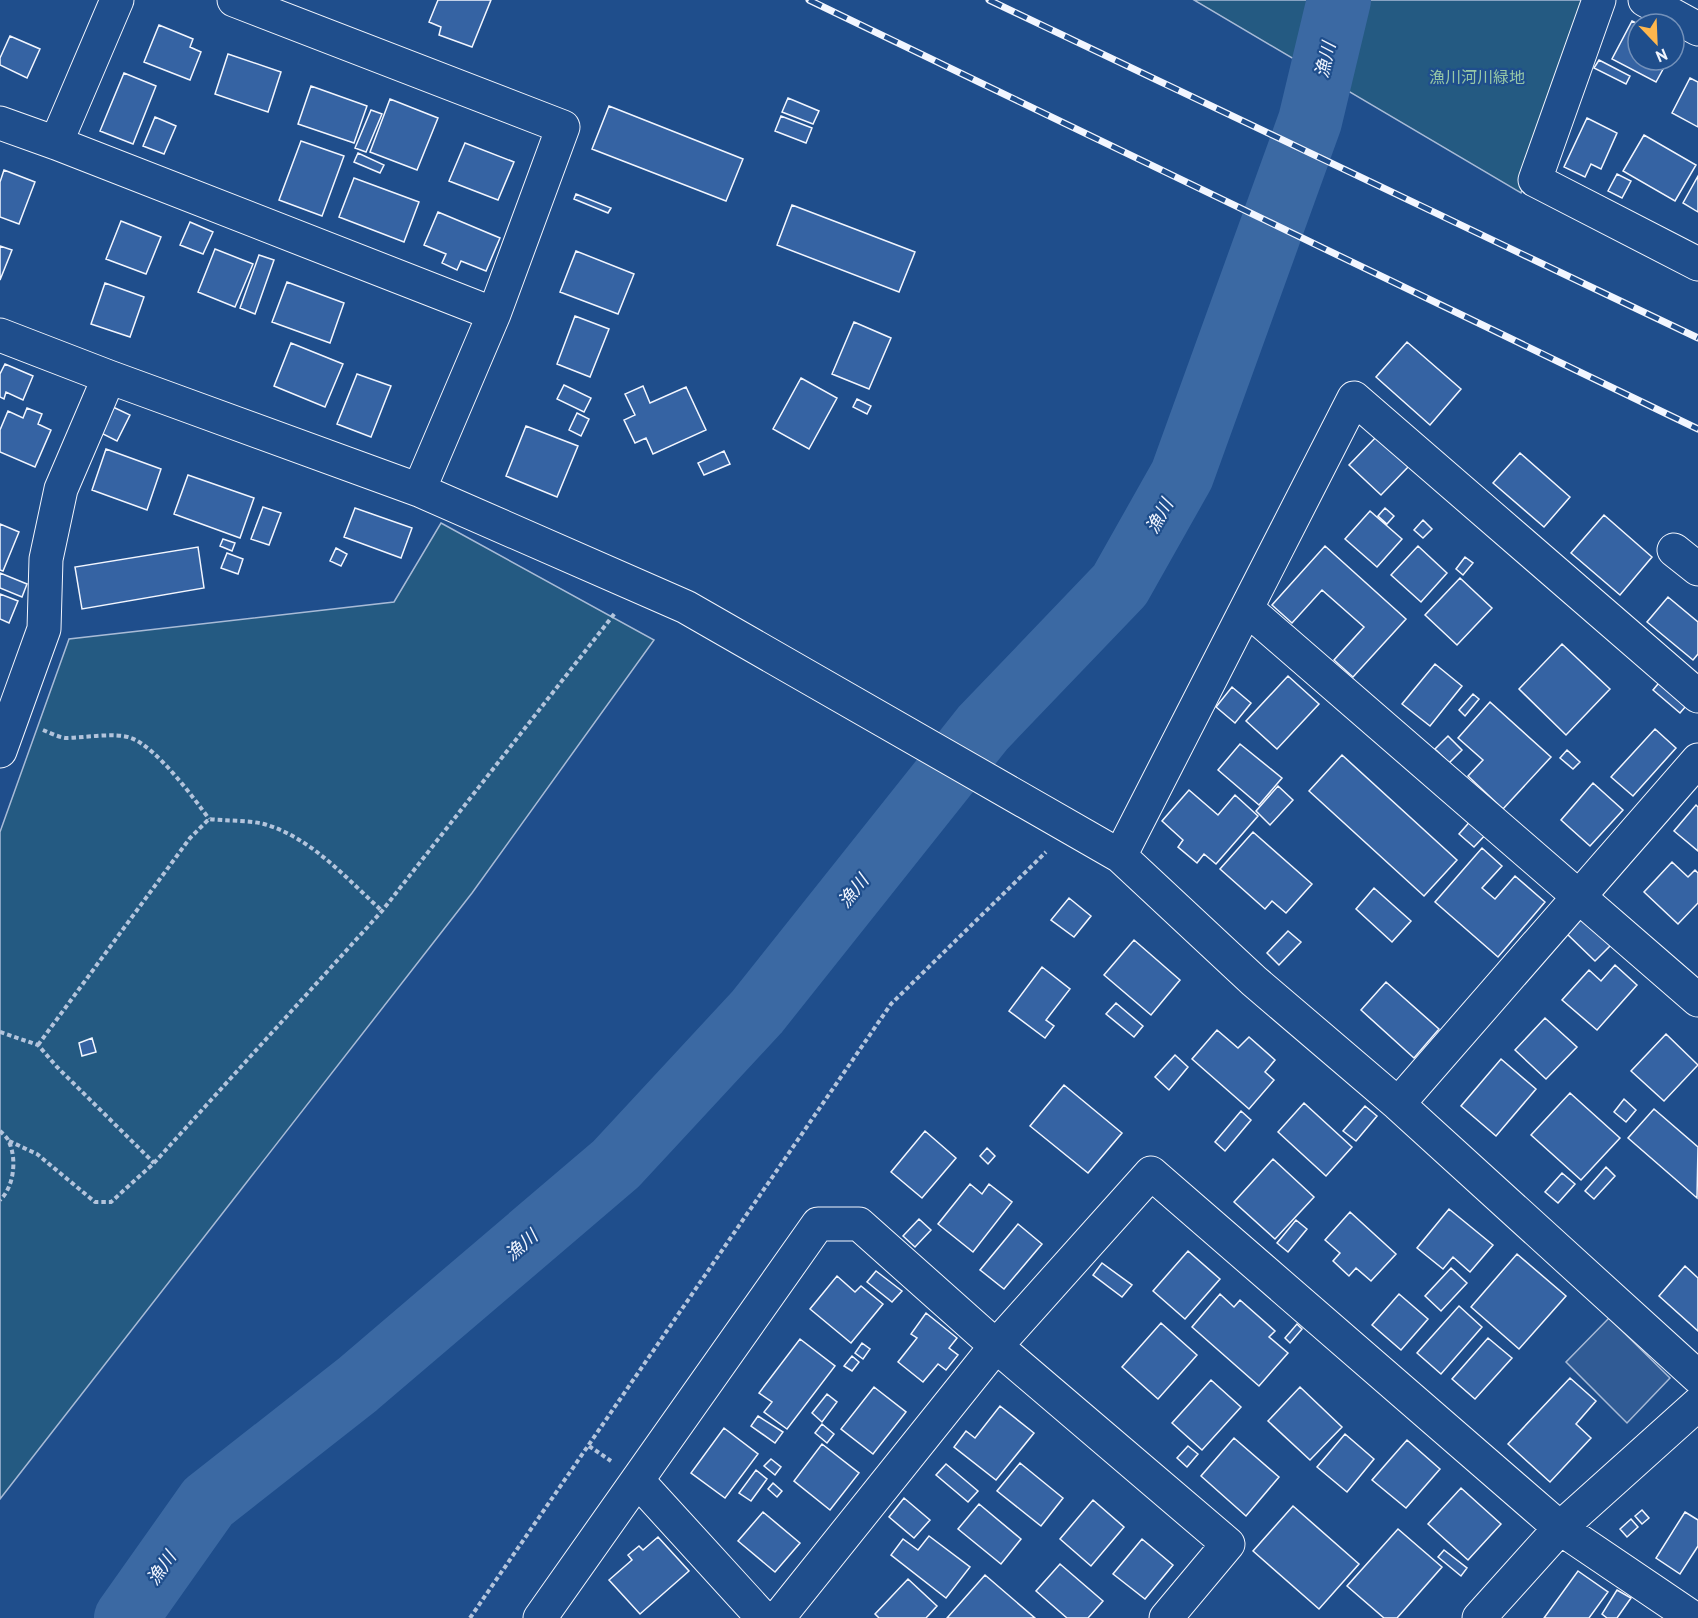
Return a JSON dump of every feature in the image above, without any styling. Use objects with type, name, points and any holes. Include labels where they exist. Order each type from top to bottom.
[{"type":"street","points":[[56,143],[117,0]]},
{"type":"street","points":[[234,0],[563,127],[494,314],[419,490]]},
{"type":"street","points":[[1599,0],[1535,180],[1698,264]]},
{"type":"street","points":[[1645,0],[1698,29]]},
{"type":"street","points":[[0,123],[494,314]]},
{"type":"street","points":[[0,335],[419,490],[686,607],[1120,856],[1254,981],[1398,1104],[1698,1377]]},
{"type":"street","points":[[0,751],[45,629],[46,559],[61,489],[109,377]]},
{"type":"street","points":[[1120,856],[1354,398],[1698,696]]},
{"type":"street","points":[[1247,609],[1698,1000]]},
{"type":"street","points":[[1398,1104],[1698,760]]},
{"type":"street","points":[[778,1618],[996,1346],[1150,1173],[1560,1528],[1693,1618]]},
{"type":"street","points":[[540,1618],[818,1224],[859,1224],[996,1346],[1228,1545],[1166,1618]]},
{"type":"street","points":[[1479,1618],[1560,1528],[1698,1404]]},
{"type":"street","points":[[638,1481],[763,1618]]},
{"type":"path","points":[[0,1131],[9,1141],[37,1155],[94,1202],[111,1202],[154,1163],[382,911],[618,608]]},
{"type":"path","points":[[12,719],[63,738],[103,736],[131,738],[153,752],[194,798],[209,819],[261,824],[285,832],[320,854],[382,911]]},
{"type":"path","points":[[38,1045],[190,838],[209,819]]},
{"type":"path","points":[[470,1618],[891,1004],[1070,828]]},
{"type":"path","points":[[0,1032],[38,1045],[57,1067],[154,1163]]},
{"type":"path","points":[[0,1200],[5,1195],[14,1168],[9,1141]]},
{"type":"green space","name":"漁川河川緑地","points":[[1194,0],[1583,0],[1521,193]]},
{"type":"green space","points":[[441,523],[654,640],[472,893],[0,1499],[0,832],[69,639],[394,602]]},
{"type":"shaded area","points":[[1609,1318],[1670,1378],[1627,1423],[1566,1362]]},
{"type":"building","points":[[438,0],[491,0],[472,47],[439,35],[441,27],[429,22]]},
{"type":"building","points":[[159,25],[193,39],[190,47],[201,52],[190,80],[144,62]]},
{"type":"building","points":[[1626,32],[1626,66],[1612,59]]},
{"type":"building","points":[[10,36],[40,49],[27,78],[0,65],[0,58]]},
{"type":"building","points":[[228,54],[281,72],[268,112],[215,94]]},
{"type":"building","points":[[1599,60],[1630,76],[1626,84],[1594,68]]},
{"type":"building","points":[[1637,72],[1661,72],[1656,82]]},
{"type":"building","points":[[124,73],[156,86],[133,144],[100,131]]},
{"type":"building","points":[[1690,78],[1698,82],[1698,127],[1672,113]]},
{"type":"building","points":[[311,86],[367,106],[354,143],[298,124]]},
{"type":"building","points":[[788,98],[819,111],[813,124],[782,112]]},
{"type":"building","points":[[390,99],[438,118],[417,170],[370,152]]},
{"type":"building","points":[[609,106],[743,159],[726,201],[592,149]]},
{"type":"building","points":[[371,110],[382,114],[366,152],[355,148]]},
{"type":"building","points":[[781,116],[812,128],[806,143],[775,131]]},
{"type":"building","points":[[155,117],[176,126],[164,154],[143,146]]},
{"type":"building","points":[[1587,118],[1617,133],[1601,169],[1591,164],[1585,177],[1564,167]]},
{"type":"building","points":[[1644,135],[1696,165],[1675,201],[1623,171]]},
{"type":"building","points":[[301,141],[344,156],[322,216],[279,200]]},
{"type":"building","points":[[465,143],[514,162],[498,200],[449,181]]},
{"type":"building","points":[[358,153],[384,165],[380,173],[354,162]]},
{"type":"building","points":[[4,170],[35,182],[19,224],[0,217],[0,182]]},
{"type":"building","points":[[1617,174],[1631,181],[1622,198],[1608,191]]},
{"type":"building","points":[[1698,176],[1698,212],[1683,203]]},
{"type":"building","points":[[354,178],[419,202],[404,242],[339,217]]},
{"type":"building","points":[[576,194],[611,208],[608,213],[574,199]]},
{"type":"building","points":[[792,205],[915,252],[899,292],[777,245]]},
{"type":"building","points":[[438,212],[500,238],[486,271],[461,261],[457,270],[442,263],[446,254],[424,245]]},
{"type":"building","points":[[121,221],[161,237],[146,274],[106,259]]},
{"type":"building","points":[[190,222],[213,232],[203,254],[180,245]]},
{"type":"building","points":[[0,246],[12,250],[0,280]]},
{"type":"building","points":[[215,249],[253,264],[235,307],[198,292]]},
{"type":"building","points":[[576,251],[634,274],[618,314],[560,292]]},
{"type":"building","points":[[259,255],[274,260],[255,314],[240,308]]},
{"type":"building","points":[[287,282],[344,303],[330,343],[272,322]]},
{"type":"building","points":[[105,283],[144,297],[130,337],[91,324]]},
{"type":"building","points":[[575,316],[609,329],[590,377],[557,364]]},
{"type":"building","points":[[854,322],[891,338],[869,389],[832,374]]},
{"type":"building","points":[[1407,342],[1461,389],[1430,425],[1376,377]]},
{"type":"building","points":[[291,343],[343,364],[325,407],[274,386]]},
{"type":"building","points":[[5,364],[33,376],[23,400],[6,392],[4,399],[0,397],[0,374]]},
{"type":"building","points":[[357,374],[391,386],[371,437],[337,424]]},
{"type":"building","points":[[801,378],[837,398],[809,449],[773,429]]},
{"type":"building","points":[[564,385],[591,398],[584,412],[557,399]]},
{"type":"building","points":[[643,386],[650,403],[686,387],[706,430],[653,454],[646,438],[635,443],[624,420],[635,415],[625,394]]},
{"type":"building","points":[[857,399],[871,406],[867,414],[853,407]]},
{"type":"building","points":[[113,407],[130,415],[117,441],[101,433]]},
{"type":"building","points":[[27,408],[42,414],[38,424],[51,430],[35,467],[0,452],[0,430],[8,411],[23,418]]},
{"type":"building","points":[[577,413],[589,419],[581,436],[569,430]]},
{"type":"building","points":[[526,426],[578,446],[557,497],[506,476]]},
{"type":"building","points":[[1379,434],[1410,465],[1381,495],[1349,465]]},
{"type":"building","points":[[106,449],[161,469],[147,510],[92,490]]},
{"type":"building","points":[[724,451],[730,464],[704,475],[698,463]]},
{"type":"building","points":[[1520,453],[1570,497],[1544,527],[1493,483]]},
{"type":"building","points":[[188,475],[254,498],[240,538],[174,514]]},
{"type":"building","points":[[263,507],[281,513],[269,545],[251,539]]},
{"type":"building","points":[[355,508],[412,528],[401,558],[344,537]]},
{"type":"building","points":[[1385,508],[1394,516],[1387,524],[1378,516]]},
{"type":"building","points":[[1370,511],[1402,539],[1377,567],[1345,539]]},
{"type":"building","points":[[1604,515],[1652,557],[1620,595],[1571,553]]},
{"type":"building","points":[[1423,520],[1432,529],[1423,538],[1414,530]]},
{"type":"building","points":[[0,524],[19,532],[3,571],[0,570]]},
{"type":"building","points":[[223,539],[235,543],[232,551],[220,546]]},
{"type":"building","points":[[1325,546],[1406,619],[1353,677],[1334,660],[1364,627],[1322,590],[1292,623],[1272,605]]},
{"type":"building","points":[[1418,546],[1447,573],[1421,602],[1391,575]]},
{"type":"building","points":[[198,547],[204,588],[82,609],[75,567]]},
{"type":"building","points":[[336,548],[347,554],[341,566],[330,561]]},
{"type":"building","points":[[227,553],[243,559],[238,574],[221,568]]},
{"type":"building","points":[[1465,557],[1473,563],[1463,575],[1456,569]]},
{"type":"building","points":[[0,573],[27,584],[22,597],[0,588]]},
{"type":"building","points":[[1460,578],[1492,608],[1457,645],[1425,615]]},
{"type":"building","points":[[0,594],[18,601],[9,623],[0,619]]},
{"type":"building","points":[[1668,597],[1698,622],[1698,654],[1693,660],[1647,622]]},
{"type":"building","points":[[1562,644],[1610,689],[1566,735],[1519,689]]},
{"type":"building","points":[[1435,664],[1462,686],[1430,726],[1402,704]]},
{"type":"building","points":[[1288,676],[1319,704],[1277,749],[1246,721]]},
{"type":"building","points":[[1663,678],[1691,700],[1680,713],[1653,690]]},
{"type":"building","points":[[1232,687],[1251,703],[1235,723],[1216,707]]},
{"type":"building","points":[[1473,694],[1479,699],[1465,716],[1459,710]]},
{"type":"building","points":[[1490,702],[1551,757],[1503,809],[1468,776],[1483,760],[1458,738]]},
{"type":"building","points":[[1655,729],[1676,748],[1633,796],[1611,777]]},
{"type":"building","points":[[1448,736],[1462,750],[1449,763],[1435,749]]},
{"type":"building","points":[[1240,744],[1282,778],[1259,805],[1218,770]]},
{"type":"building","points":[[1567,750],[1580,762],[1573,769],[1560,758]]},
{"type":"building","points":[[1342,755],[1457,860],[1424,896],[1309,791]]},
{"type":"building","points":[[1593,783],[1623,810],[1590,846],[1561,820]]},
{"type":"building","points":[[1278,786],[1293,800],[1270,825],[1256,811]]},
{"type":"building","points":[[1189,790],[1218,815],[1235,795],[1258,816],[1216,864],[1204,854],[1197,863],[1178,847],[1183,840],[1162,821]]},
{"type":"building","points":[[1696,805],[1698,807],[1698,851],[1674,831]]},
{"type":"building","points":[[1473,818],[1488,832],[1474,847],[1459,834]]},
{"type":"building","points":[[1253,832],[1312,884],[1286,913],[1272,901],[1265,909],[1220,869]]},
{"type":"building","points":[[1482,848],[1502,866],[1482,888],[1495,899],[1515,876],[1545,902],[1498,957],[1435,902]]},
{"type":"building","points":[[1672,862],[1688,877],[1695,870],[1698,873],[1698,903],[1678,924],[1644,892]]},
{"type":"building","points":[[1374,888],[1411,921],[1392,942],[1356,909]]},
{"type":"building","points":[[1069,898],[1091,916],[1074,937],[1051,920]]},
{"type":"building","points":[[1585,915],[1613,943],[1595,961],[1566,933]]},
{"type":"building","points":[[1288,931],[1301,942],[1279,965],[1267,953]]},
{"type":"building","points":[[1134,940],[1180,980],[1151,1015],[1104,975]]},
{"type":"building","points":[[1615,965],[1637,985],[1597,1030],[1562,1000],[1589,970],[1601,981]]},
{"type":"building","points":[[1042,967],[1070,989],[1046,1020],[1054,1026],[1045,1038],[1009,1011]]},
{"type":"building","points":[[1386,982],[1439,1029],[1414,1058],[1361,1010]]},
{"type":"building","points":[[1116,1003],[1143,1026],[1134,1037],[1106,1014]]},
{"type":"building","points":[[1545,1018],[1577,1047],[1546,1079],[1515,1050]]},
{"type":"building","points":[[1217,1030],[1238,1048],[1249,1037],[1275,1060],[1265,1072],[1274,1080],[1249,1109],[1192,1059]]},
{"type":"building","points":[[1666,1034],[1698,1065],[1664,1101],[1631,1071]]},
{"type":"building","points":[[92,1038],[96,1052],[82,1056],[79,1043]]},
{"type":"building","points":[[1175,1055],[1188,1067],[1169,1090],[1155,1077]]},
{"type":"building","points":[[1501,1059],[1536,1089],[1496,1136],[1461,1106]]},
{"type":"building","points":[[1064,1085],[1122,1133],[1088,1173],[1030,1126]]},
{"type":"building","points":[[1570,1093],[1620,1138],[1581,1180],[1531,1135]]},
{"type":"building","points":[[1624,1099],[1636,1110],[1626,1122],[1614,1112]]},
{"type":"building","points":[[1304,1103],[1352,1147],[1326,1176],[1278,1132]]},
{"type":"building","points":[[1365,1106],[1377,1116],[1356,1141],[1343,1131]]},
{"type":"building","points":[[1654,1109],[1698,1147],[1697,1198],[1628,1138]]},
{"type":"building","points":[[1241,1111],[1251,1120],[1225,1151],[1215,1142]]},
{"type":"building","points":[[925,1131],[956,1158],[922,1198],[891,1172]]},
{"type":"building","points":[[987,1148],[995,1156],[988,1164],[980,1156]]},
{"type":"building","points":[[1273,1159],[1314,1197],[1275,1239],[1234,1202]]},
{"type":"building","points":[[1606,1167],[1615,1176],[1594,1199],[1585,1191]]},
{"type":"building","points":[[1562,1173],[1575,1184],[1558,1203],[1545,1192]]},
{"type":"building","points":[[970,1184],[982,1194],[989,1184],[1012,1202],[973,1252],[938,1224]]},
{"type":"building","points":[[1449,1209],[1493,1245],[1470,1272],[1453,1257],[1443,1269],[1417,1248]]},
{"type":"building","points":[[1350,1212],[1396,1254],[1371,1281],[1356,1268],[1349,1276],[1333,1261],[1340,1253],[1325,1240]]},
{"type":"building","points":[[919,1219],[931,1230],[915,1247],[903,1236]]},
{"type":"building","points":[[1296,1220],[1307,1229],[1288,1252],[1277,1243]]},
{"type":"building","points":[[1018,1224],[1042,1244],[1004,1289],[980,1270]]},
{"type":"building","points":[[1188,1251],[1220,1279],[1185,1319],[1153,1291]]},
{"type":"building","points":[[1517,1254],[1566,1296],[1519,1349],[1471,1307]]},
{"type":"building","points":[[1102,1263],[1132,1285],[1122,1297],[1093,1275]]},
{"type":"building","points":[[1685,1266],[1698,1278],[1698,1331],[1659,1296]]},
{"type":"building","points":[[1451,1268],[1467,1283],[1441,1311],[1425,1296]]},
{"type":"building","points":[[876,1271],[902,1291],[892,1302],[867,1282]]},
{"type":"building","points":[[837,1276],[855,1292],[861,1286],[883,1304],[851,1343],[810,1309]]},
{"type":"building","points":[[1220,1294],[1234,1307],[1240,1300],[1275,1331],[1269,1337],[1288,1353],[1259,1386],[1192,1327]]},
{"type":"building","points":[[1399,1294],[1428,1319],[1401,1350],[1372,1325]]},
{"type":"building","points":[[1459,1306],[1482,1327],[1441,1374],[1417,1353]]},
{"type":"building","points":[[926,1313],[957,1338],[949,1348],[958,1355],[946,1370],[938,1364],[923,1382],[898,1362],[917,1338],[911,1334]]},
{"type":"building","points":[[1161,1323],[1197,1355],[1158,1399],[1122,1367]]},
{"type":"building","points":[[1297,1324],[1302,1329],[1290,1343],[1285,1338]]},
{"type":"building","points":[[1488,1338],[1512,1358],[1475,1399],[1452,1379]]},
{"type":"building","points":[[800,1339],[835,1366],[787,1429],[764,1412],[772,1402],[759,1393]]},
{"type":"building","points":[[862,1343],[870,1349],[863,1359],[855,1353]]},
{"type":"building","points":[[852,1356],[859,1362],[852,1371],[844,1366]]},
{"type":"building","points":[[1570,1378],[1596,1401],[1576,1424],[1591,1438],[1550,1482],[1508,1444]]},
{"type":"building","points":[[1211,1380],[1241,1407],[1202,1450],[1172,1423]]},
{"type":"building","points":[[874,1387],[906,1412],[873,1454],[841,1429]]},
{"type":"building","points":[[1300,1387],[1342,1427],[1310,1460],[1268,1421]]},
{"type":"building","points":[[827,1394],[837,1402],[822,1422],[812,1413]]},
{"type":"building","points":[[1000,1406],[1034,1433],[996,1480],[954,1447],[966,1431],[975,1438]]},
{"type":"building","points":[[758,1416],[783,1432],[775,1443],[751,1426]]},
{"type":"building","points":[[822,1424],[834,1434],[827,1443],[815,1433]]},
{"type":"building","points":[[724,1428],[758,1454],[725,1498],[691,1473]]},
{"type":"building","points":[[1345,1434],[1374,1459],[1347,1492],[1317,1467]]},
{"type":"building","points":[[1234,1438],[1279,1477],[1246,1516],[1201,1476]]},
{"type":"building","points":[[1407,1440],[1440,1469],[1406,1508],[1372,1480]]},
{"type":"building","points":[[822,1444],[859,1473],[830,1510],[794,1481]]},
{"type":"building","points":[[1188,1446],[1198,1454],[1187,1467],[1177,1458]]},
{"type":"building","points":[[771,1459],[781,1467],[775,1475],[764,1466]]},
{"type":"building","points":[[1020,1463],[1063,1498],[1041,1526],[997,1491]]},
{"type":"building","points":[[946,1464],[978,1491],[968,1502],[936,1475]]},
{"type":"building","points":[[756,1470],[767,1479],[751,1501],[739,1493]]},
{"type":"building","points":[[773,1483],[782,1491],[777,1497],[768,1489]]},
{"type":"building","points":[[1461,1488],[1501,1524],[1468,1560],[1428,1524]]},
{"type":"building","points":[[904,1498],[930,1520],[914,1538],[889,1517]]},
{"type":"building","points":[[1093,1500],[1124,1527],[1091,1566],[1060,1539]]},
{"type":"building","points":[[979,1504],[1021,1539],[1001,1564],[958,1529]]},
{"type":"building","points":[[1293,1506],[1359,1564],[1319,1609],[1253,1551]]},
{"type":"building","points":[[1642,1510],[1649,1518],[1642,1524],[1635,1516]]},
{"type":"building","points":[[763,1512],[800,1543],[775,1572],[738,1541]]},
{"type":"building","points":[[1685,1512],[1698,1520],[1698,1546],[1680,1574],[1656,1558]]},
{"type":"building","points":[[1631,1519],[1638,1527],[1627,1537],[1620,1529]]},
{"type":"building","points":[[1398,1529],[1442,1567],[1397,1618],[1384,1618],[1347,1586]]},
{"type":"building","points":[[929,1536],[970,1567],[946,1598],[891,1555],[903,1539],[918,1550]]},
{"type":"building","points":[[658,1537],[689,1571],[640,1614],[609,1580],[632,1560],[628,1555],[639,1546],[643,1550]]},
{"type":"building","points":[[1142,1539],[1173,1565],[1145,1599],[1113,1574]]},
{"type":"building","points":[[1444,1550],[1467,1568],[1461,1576],[1438,1557]]},
{"type":"building","points":[[1060,1564],[1103,1601],[1088,1618],[1067,1618],[1036,1591]]},
{"type":"building","points":[[1578,1571],[1608,1592],[1589,1618],[1544,1618]]},
{"type":"building","points":[[985,1575],[1035,1618],[947,1618]]},
{"type":"building","points":[[908,1579],[937,1606],[926,1618],[879,1618],[875,1614]]},
{"type":"building","points":[[1617,1590],[1631,1598],[1617,1618],[1607,1618],[1602,1614]]},
{"type":"waterway","name":"漁川","points":[[126,1618],[208,1502],[357,1385],[616,1164],[757,1012],[983,728],[1120,585],[1182,475],[1310,121],[1339,0]]},
{"type":"railway","points":[[809,0],[1698,429]]},
{"type":"railway","points":[[989,0],[1698,338]]}]
